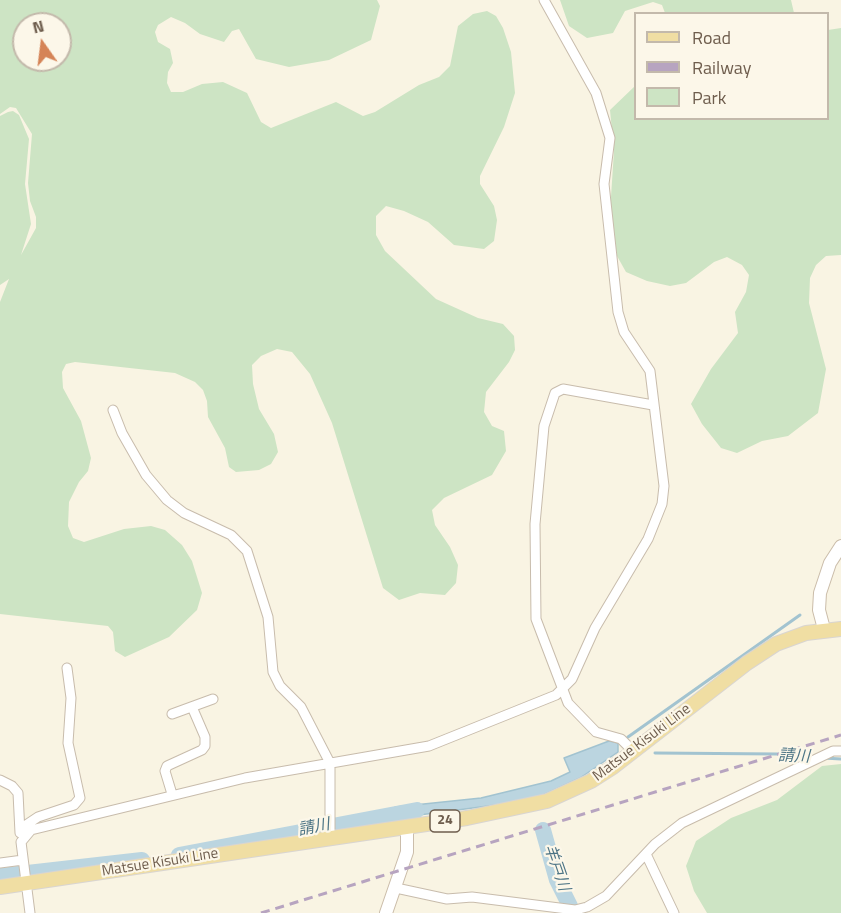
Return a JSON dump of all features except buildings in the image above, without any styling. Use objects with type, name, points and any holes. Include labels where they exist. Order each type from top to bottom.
[{"type":"main road","name":"Matsue Kisuki Line","points":[[0,887],[330,833],[407,827],[498,813],[547,801],[591,781],[747,663],[776,644],[824,629],[841,629]]},
{"type":"street","points":[[21,842],[26,834],[37,828],[172,794],[429,746],[556,695],[573,679],[595,628],[648,539],[662,504],[664,486],[650,372],[624,332],[618,312],[604,184],[610,138],[602,108],[544,0]]},
{"type":"street","points":[[633,751],[621,739],[596,732],[571,708],[538,629],[535,608],[535,524],[546,412],[555,393],[563,389],[653,405]]},
{"type":"street","points":[[113,410],[122,433],[146,475],[167,500],[184,513],[231,535],[247,551],[268,617],[273,672],[280,686],[301,707],[330,764],[330,833]]},
{"type":"street","points":[[824,629],[819,610],[820,593],[830,563],[841,546]]},
{"type":"street","points":[[20,830],[38,817],[74,806],[80,798],[68,743],[71,698],[67,668]]},
{"type":"street","points":[[171,714],[213,699]]},
{"type":"street","points":[[172,794],[165,771],[167,766],[202,750],[205,746],[205,737],[192,707]]},
{"type":"street","points":[[396,888],[435,897],[472,897],[536,909],[575,910],[594,904],[615,888],[667,834],[700,814],[833,751],[841,751]]},
{"type":"street","points":[[0,780],[12,786],[18,793],[21,842],[30,913]]},
{"type":"street","points":[[386,913],[407,852],[407,827]]},
{"type":"street","points":[[646,854],[674,913]]},
{"type":"street","points":[[0,863],[23,860]]},
{"type":"street","points":[[594,904],[601,913]]},
{"type":"green space","points":[[0,0],[377,0],[380,6],[371,40],[329,60],[289,67],[256,59],[239,29],[232,31],[224,42],[200,34],[185,23],[171,17],[158,25],[155,32],[158,42],[170,49],[173,63],[168,72],[167,83],[171,92],[183,92],[202,84],[223,82],[247,93],[261,122],[271,128],[336,102],[363,116],[375,112],[419,85],[439,77],[450,66],[458,26],[473,14],[487,11],[496,16],[503,28],[511,52],[515,93],[504,127],[480,176],[480,184],[494,206],[497,220],[494,241],[484,249],[454,245],[428,222],[404,211],[386,206],[376,216],[376,235],[385,251],[436,299],[478,318],[503,324],[514,336],[515,350],[509,362],[486,392],[484,412],[492,426],[504,431],[506,451],[492,475],[444,498],[432,510],[435,525],[450,547],[458,565],[456,583],[445,595],[420,593],[399,600],[383,588],[332,423],[310,374],[292,352],[277,349],[261,356],[252,365],[253,384],[259,409],[274,434],[278,452],[271,464],[259,470],[236,472],[229,467],[225,448],[208,417],[207,401],[203,390],[195,382],[175,373],[75,362],[66,364],[62,372],[63,388],[81,421],[91,458],[88,471],[79,482],[69,502],[68,526],[73,538],[84,542],[124,529],[151,526],[165,530],[182,545],[192,561],[202,593],[197,610],[169,637],[125,657],[115,651],[113,632],[108,626],[0,614],[0,302],[9,279],[0,285],[0,116],[8,112],[13,111],[19,115],[29,139],[25,184],[31,224],[21,255],[36,228],[36,217],[30,201],[28,183],[32,134],[16,108],[10,107],[0,114]]},
{"type":"green space","points":[[560,0],[791,0],[794,12],[665,12],[662,5],[653,2],[625,11],[613,33],[587,38],[569,26]]},
{"type":"green space","points":[[841,28],[841,255],[826,256],[816,265],[810,278],[809,303],[826,369],[818,413],[788,436],[762,441],[737,453],[721,448],[702,424],[691,404],[711,369],[738,333],[735,312],[746,292],[749,275],[742,265],[727,257],[714,262],[686,283],[670,286],[647,281],[626,272],[617,256],[610,212],[614,151],[610,110],[634,87],[634,120],[829,120],[829,30]]},
{"type":"green space","points":[[841,764],[841,913],[707,913],[694,891],[686,866],[696,841],[731,818],[777,800],[822,766]]},
{"type":"water","points":[[609,741],[618,743],[618,752],[580,778],[541,796],[511,803],[396,818],[395,807],[481,798],[551,781],[570,772],[564,758]]},
{"type":"waterway","points":[[628,737],[800,615]]},
{"type":"waterway","name":"請川","points":[[655,753],[778,754],[814,757]]},
{"type":"waterway","points":[[824,758],[841,759]]},
{"type":"waterway","name":"請川","points":[[179,855],[417,810]]},
{"type":"waterway","name":"羊戸川","points":[[543,830],[557,880],[570,906]]},
{"type":"waterway","name":"請川","points":[[0,876],[142,860]]},
{"type":"railway","points":[[261,913],[841,735]]}]
